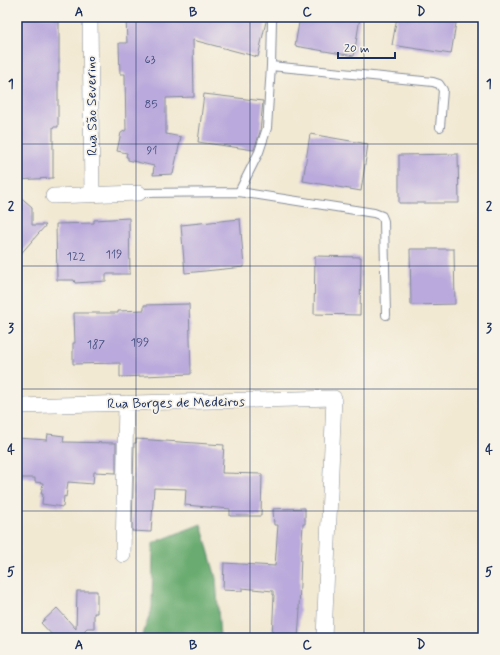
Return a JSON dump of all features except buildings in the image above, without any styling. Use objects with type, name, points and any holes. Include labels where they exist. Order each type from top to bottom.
[{"type":"street","name":"Rua São Severino","points":[[90,17],[92,195]]},
{"type":"street","points":[[53,196],[139,193]]},
{"type":"street","name":"Rua Borges de Medeiros","points":[[17,406],[334,398],[324,638]]},
{"type":"street","points":[[123,555],[126,403]]},
{"type":"lane","points":[[239,192],[259,152],[267,128],[272,20]]},
{"type":"lane","points":[[271,66],[433,82],[439,84],[443,90],[440,127]]},
{"type":"lane","points":[[139,193],[239,192],[374,213],[382,216],[384,221],[386,314]]},
{"type":"green space","points":[[201,524],[216,578],[220,638],[142,638],[152,607],[153,543]]}]
